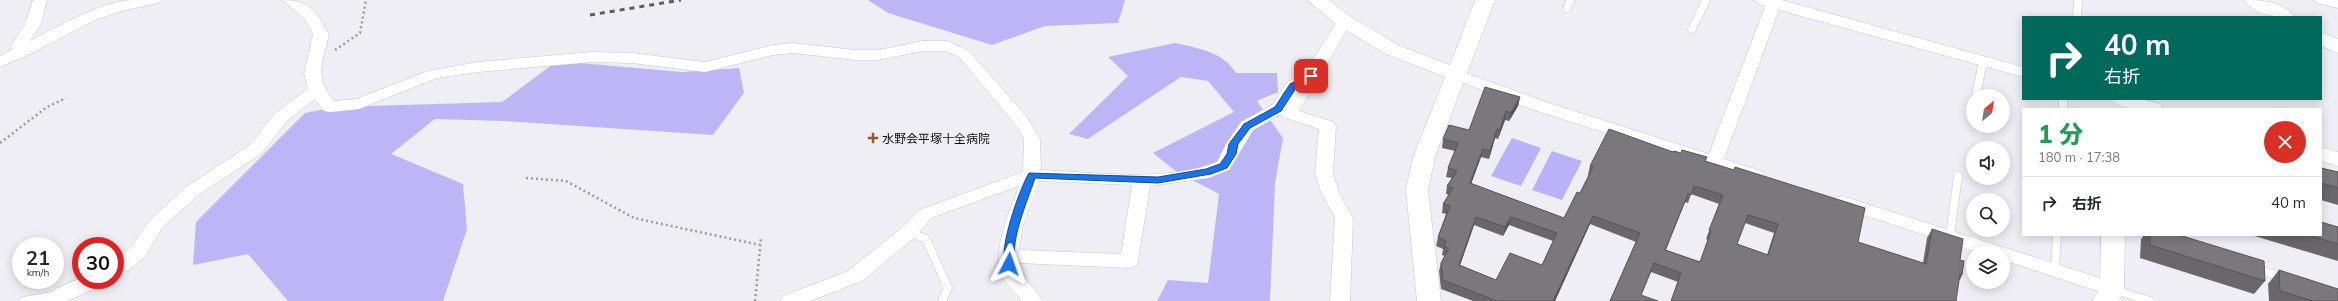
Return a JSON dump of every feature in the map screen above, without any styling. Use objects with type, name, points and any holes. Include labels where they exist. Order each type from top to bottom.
[{"type":"street","points":[[23,52],[19,47],[33,24],[40,0]]},
{"type":"street","points":[[0,62],[23,52],[92,16],[123,6],[154,0]]},
{"type":"street","points":[[290,0],[311,16],[321,34],[318,54],[311,79],[316,91],[330,106],[359,104],[434,74],[478,68],[592,57],[632,58],[678,65],[705,67],[773,50],[794,48],[855,56],[878,55],[923,46],[948,46],[964,54],[1020,120],[1032,139],[1032,175],[1014,225],[1009,256],[1010,273],[1033,301]]},
{"type":"street","points":[[1318,0],[1344,21],[1393,50],[1540,106],[1772,180]]},
{"type":"street","points":[[2254,0],[2282,16]]},
{"type":"street","points":[[2321,0],[2338,4]]},
{"type":"street","points":[[1429,301],[1417,190],[1424,157],[1457,75],[1483,1]]},
{"type":"street","points":[[1714,162],[1770,1],[2022,72]]},
{"type":"street","points":[[1340,301],[1344,218],[1331,195],[1324,173],[1328,126],[1289,114],[1344,21]]},
{"type":"street","points":[[2322,39],[2338,47]]},
{"type":"street","points":[[790,301],[855,276],[909,232],[925,214],[1032,175],[1158,180],[1208,172],[1223,166],[1231,154],[1234,144],[1247,126],[1278,109],[1293,86],[1311,76]]},
{"type":"street","points":[[124,263],[137,253],[157,223],[192,191],[256,150],[281,116],[316,91]]},
{"type":"street","points":[[2123,100],[2144,108]]},
{"type":"street","points":[[2322,154],[2338,159]]},
{"type":"street","points":[[1009,256],[1129,262],[1142,180]]},
{"type":"street","points":[[1829,198],[1977,245]]},
{"type":"street","points":[[2010,256],[2055,270],[2108,295],[2113,236]]},
{"type":"street","points":[[58,298],[77,289]]},
{"type":"lane","points":[[1567,8],[1571,0]]},
{"type":"lane","points":[[1692,28],[1706,0]]},
{"type":"lane","points":[[2077,16],[2078,0]]},
{"type":"lane","points":[[1977,89],[1983,61]]},
{"type":"lane","points":[[1950,236],[1958,176]]},
{"type":"lane","points":[[909,232],[926,239],[948,288],[941,299],[942,301]]},
{"type":"lane","points":[[2055,270],[2057,236]]},
{"type":"lane","points":[[2249,267],[2293,281]]},
{"type":"lane","points":[[2108,295],[2150,301]]},
{"type":"lane","points":[[24,301],[58,298]]},
{"type":"path","points":[[318,54],[335,50],[360,33],[366,0]]},
{"type":"path","points":[[0,143],[47,107],[66,98]]},
{"type":"path","points":[[526,178],[566,181],[634,218],[760,245]]},
{"type":"path","points":[[754,301],[762,238]]},
{"type":"shaded area","points":[[868,0],[1125,0],[1118,23],[1045,26],[992,45],[888,13]]},
{"type":"shaded area","points":[[1175,43],[1209,52],[1224,60],[1236,73],[1277,73],[1278,92],[1257,101],[1283,138],[1275,183],[1270,301],[1157,301],[1168,280],[1208,283],[1219,194],[1177,172],[1153,153],[1234,112],[1208,81],[1181,77],[1088,139],[1069,134],[1128,76],[1108,57]]},
{"type":"shaded area","points":[[557,61],[682,72],[739,68],[744,93],[713,135],[504,121],[435,119],[391,154],[463,184],[467,229],[443,301],[288,301],[248,254],[193,265],[196,222],[305,113],[335,107],[502,102]]},
{"type":"shaded area","points":[[1512,138],[1541,148],[1521,186],[1491,176]]},
{"type":"shaded area","points":[[1552,151],[1582,161],[1562,200],[1532,190]]},
{"type":"building","points":[[1485,87],[1520,97],[1511,113],[1506,111],[1500,130],[1497,129],[1490,151],[1483,149],[1470,183],[1564,218],[1577,192],[1580,193],[1593,167],[1590,166],[1609,129],[1673,152],[1681,153],[1682,150],[1707,157],[1705,161],[1734,170],[1735,167],[1865,208],[1858,242],[1926,264],[1932,229],[1963,239],[1960,260],[1964,261],[1962,275],[1960,274],[1956,301],[1671,301],[1681,273],[1654,263],[1641,295],[1658,301],[1610,301],[1640,233],[1593,216],[1553,301],[1497,301],[1443,280],[1441,263],[1449,248],[1444,247],[1446,241],[1438,237],[1450,206],[1443,204],[1453,188],[1447,186],[1457,171],[1448,168],[1458,143],[1443,139],[1449,125],[1469,130]],"holes":[[[1694,186],[1723,195],[1709,230],[1711,231],[1700,262],[1665,250],[1688,194],[1691,195]],[[1748,215],[1778,224],[1768,255],[1737,244]],[[1476,217],[1505,227],[1511,217],[1557,233],[1542,265],[1510,253],[1496,280],[1459,265]]]},
{"type":"building","points":[[2322,168],[2338,172],[2338,188],[2322,183]]},
{"type":"building","points":[[2322,222],[2338,227],[2338,244],[2310,236],[2322,236]]},
{"type":"building","points":[[2150,236],[2182,236],[2264,261],[2265,281],[2150,245]]},
{"type":"building","points":[[2279,270],[2338,289],[2338,301],[2313,301],[2280,291]]},
{"type":"railway","points":[[590,15],[681,0]]},
{"type":"place","name":"水野会平塚十全病院","points":[[873,138]]},
{"type":"route","points":[[1009,264],[1014,225],[1032,175],[1158,180],[1208,172],[1223,166],[1231,154],[1234,144],[1247,126],[1278,109],[1293,86],[1311,76]]}]
